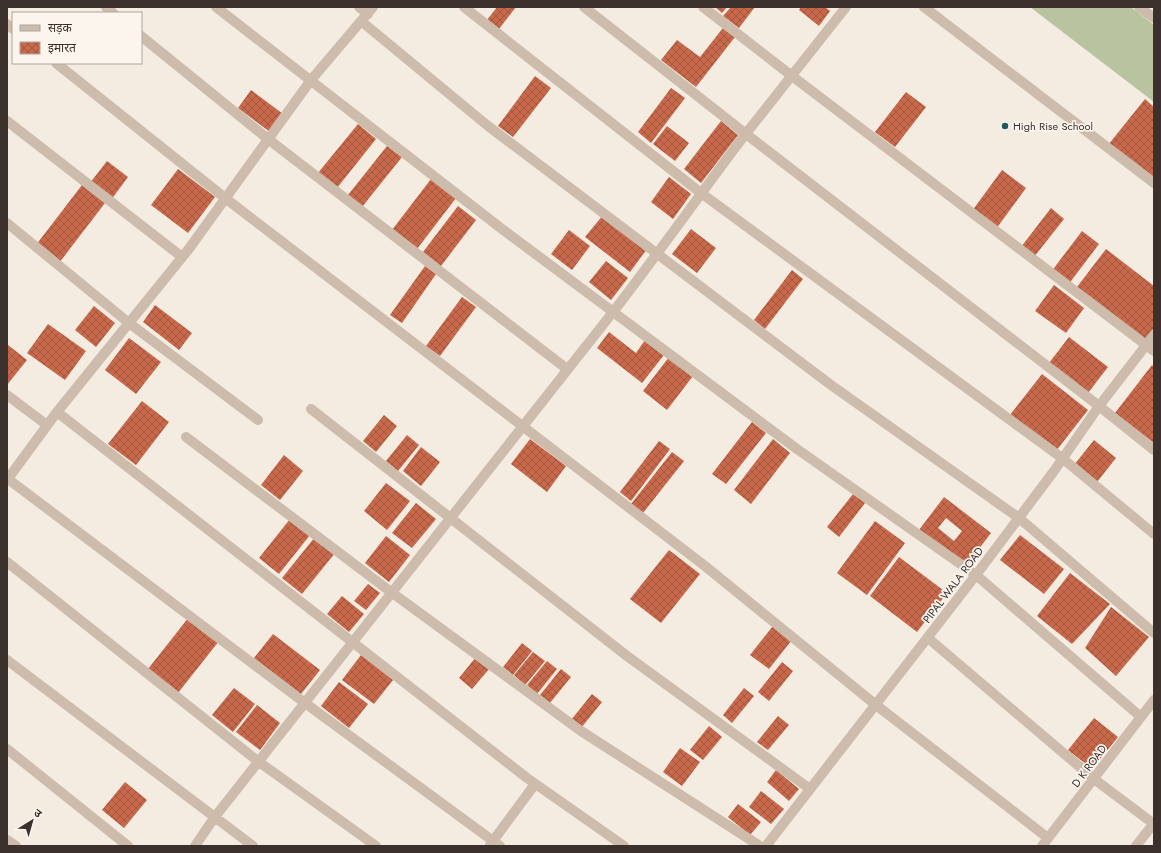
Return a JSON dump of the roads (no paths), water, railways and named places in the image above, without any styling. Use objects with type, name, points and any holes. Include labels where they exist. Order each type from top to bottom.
[{"type":"street","points":[[216,7],[502,229],[613,312],[797,449],[976,575],[1141,716]]},
{"type":"street","points":[[359,7],[488,126],[831,385],[1019,518],[1154,633]]},
{"type":"street","points":[[464,7],[701,193],[1062,458],[1154,534]]},
{"type":"street","points":[[584,7],[1154,450]]},
{"type":"street","points":[[703,7],[1154,352]]},
{"type":"street","points":[[924,7],[1154,183]]},
{"type":"street","points":[[1139,7],[1154,18]]},
{"type":"street","points":[[195,846],[214,818],[658,254],[701,193],[844,8]]},
{"type":"street","points":[[367,14],[311,80],[182,257],[57,412],[7,479],[494,844],[535,784]]},
{"type":"street","points":[[142,37],[268,139],[567,370]]},
{"type":"street","points":[[57,64],[225,198],[705,566],[1045,842]]},
{"type":"street","points":[[7,121],[182,257]]},
{"type":"street","points":[[7,223],[129,323],[258,420]]},
{"type":"street","name":"PIPAL WALA ROAD","points":[[766,846],[976,575],[1054,471],[1099,406],[1154,334]]},
{"type":"street","points":[[7,395],[47,425]]},
{"type":"street","points":[[311,409],[626,656],[810,789]]},
{"type":"street","points":[[57,412],[535,784],[624,846]]},
{"type":"street","points":[[186,437],[391,592],[581,731],[760,846]]},
{"type":"street","points":[[7,562],[259,762],[376,846]]},
{"type":"street","points":[[928,638],[1094,779],[1154,824],[1136,846]]},
{"type":"street","points":[[7,660],[253,846]]},
{"type":"street","name":"D K ROAD","points":[[1045,842],[1154,700]]},
{"type":"street","points":[[7,749],[128,846]]},
{"type":"street","points":[[7,840],[16,846]]},
{"type":"place","name":"High Rise School","points":[[1005,126]]}]
